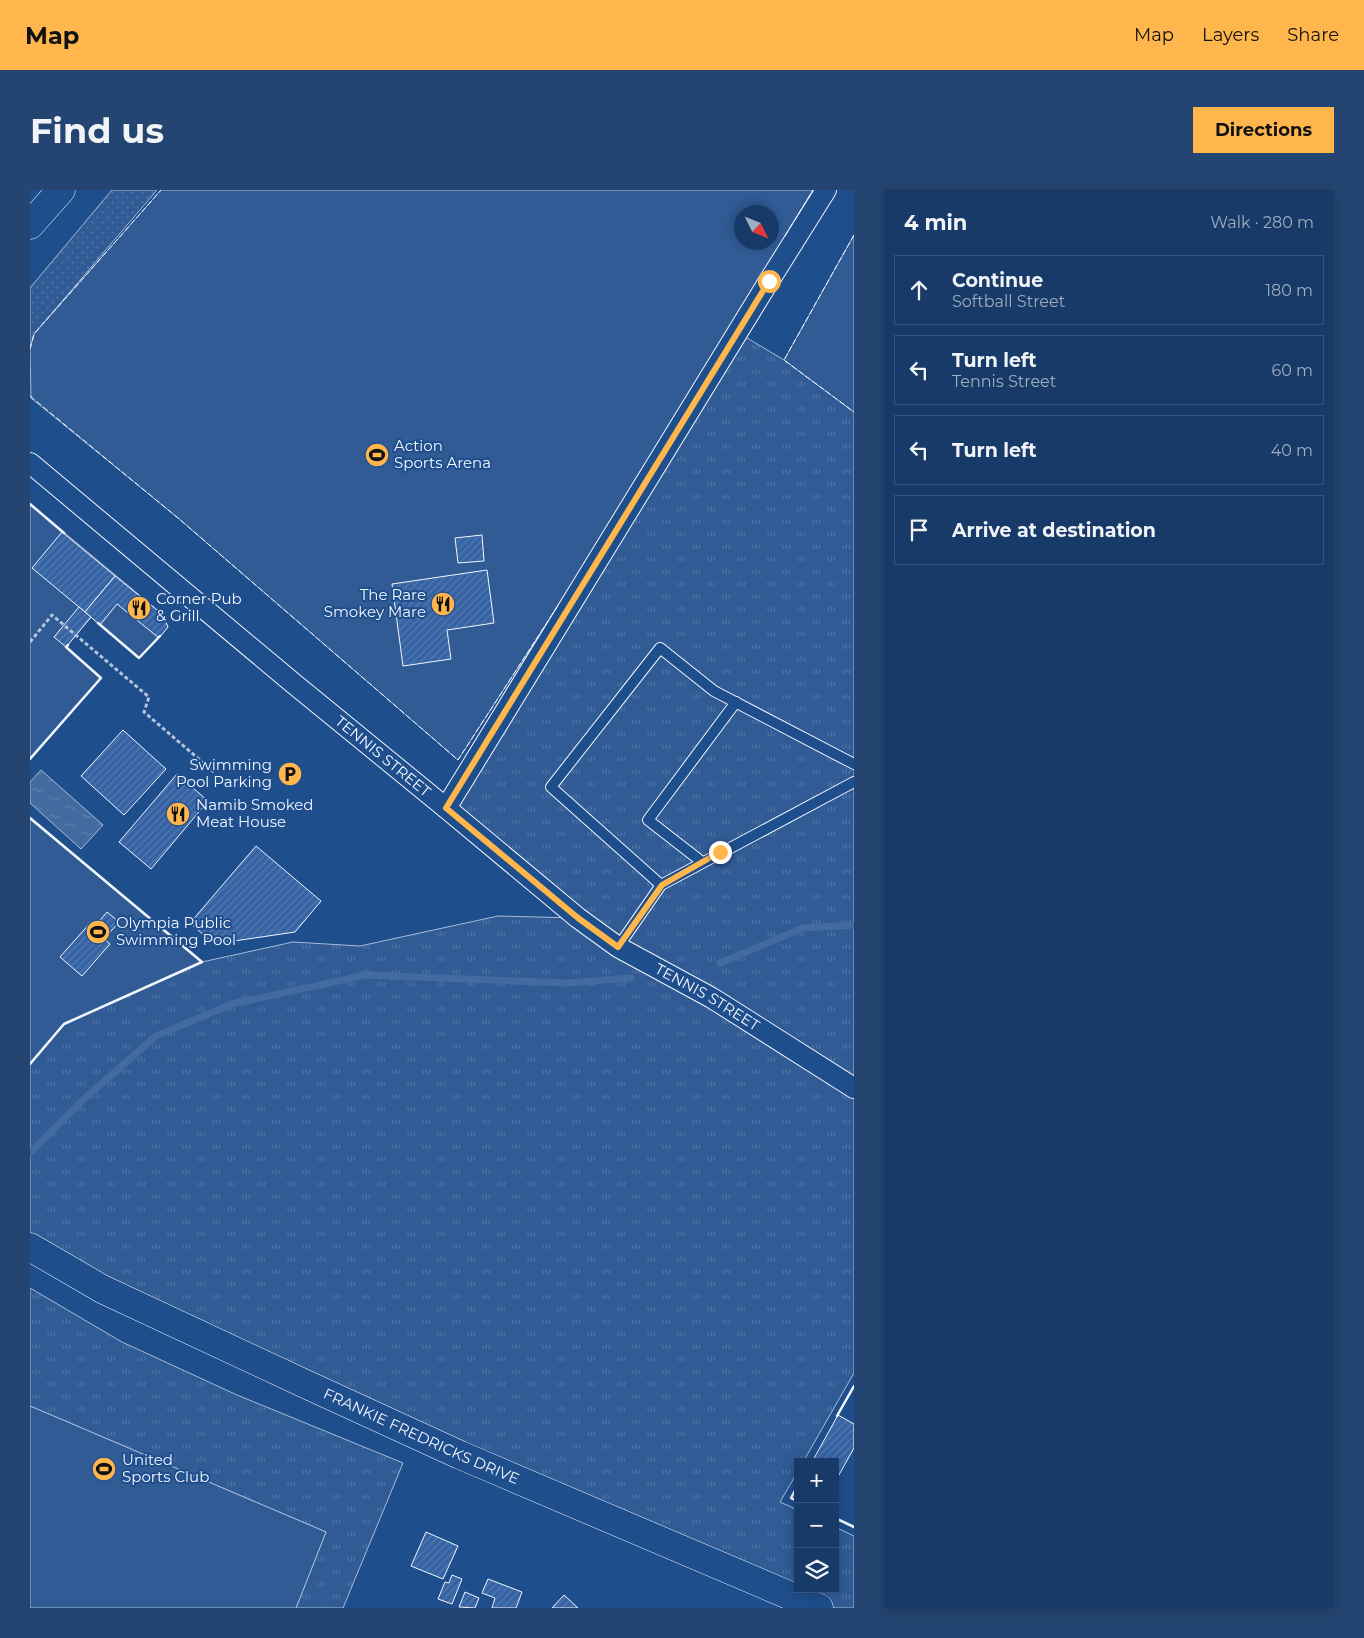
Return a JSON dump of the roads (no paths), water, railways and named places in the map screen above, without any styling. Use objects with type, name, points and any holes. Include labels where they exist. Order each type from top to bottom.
[{"type":"street","points":[[30,225],[61,190]]},
{"type":"street","points":[[446,808],[826,190]]},
{"type":"street","name":"TENNIS STREET","points":[[30,463],[578,918],[618,947],[712,998],[854,1088]]},
{"type":"street","name":"FRANKIE FREDRICKS DRIVE","points":[[30,1247],[102,1289],[318,1390],[469,1459],[819,1608]]},
{"type":"lane","points":[[662,885],[551,788],[660,648],[714,691],[854,764]]},
{"type":"lane","points":[[702,862],[648,820],[736,702]]},
{"type":"lane","points":[[618,947],[662,885],[854,782]]},
{"type":"water","points":[[41,770],[103,825],[81,849],[30,803],[30,782]]},
{"type":"waterway","points":[[720,963],[803,928],[854,925]]},
{"type":"waterway","points":[[30,1153],[84,1099],[156,1036],[232,1004],[366,975],[568,983],[631,978]]},
{"type":"place","name":"Action Sports Arena","points":[[377,455]]},
{"type":"place","name":"The Rare Smokey Mare","points":[[443,604]]},
{"type":"place","name":"Corner Pub & Grill","points":[[139,608]]},
{"type":"place","name":"Swimming Pool Parking","points":[[290,774]]},
{"type":"place","name":"Namib Smoked Meat House","points":[[178,814]]},
{"type":"place","name":"Olympia Public Swimming Pool","points":[[98,932]]},
{"type":"place","name":"United Sports Club","points":[[104,1469]]}]
